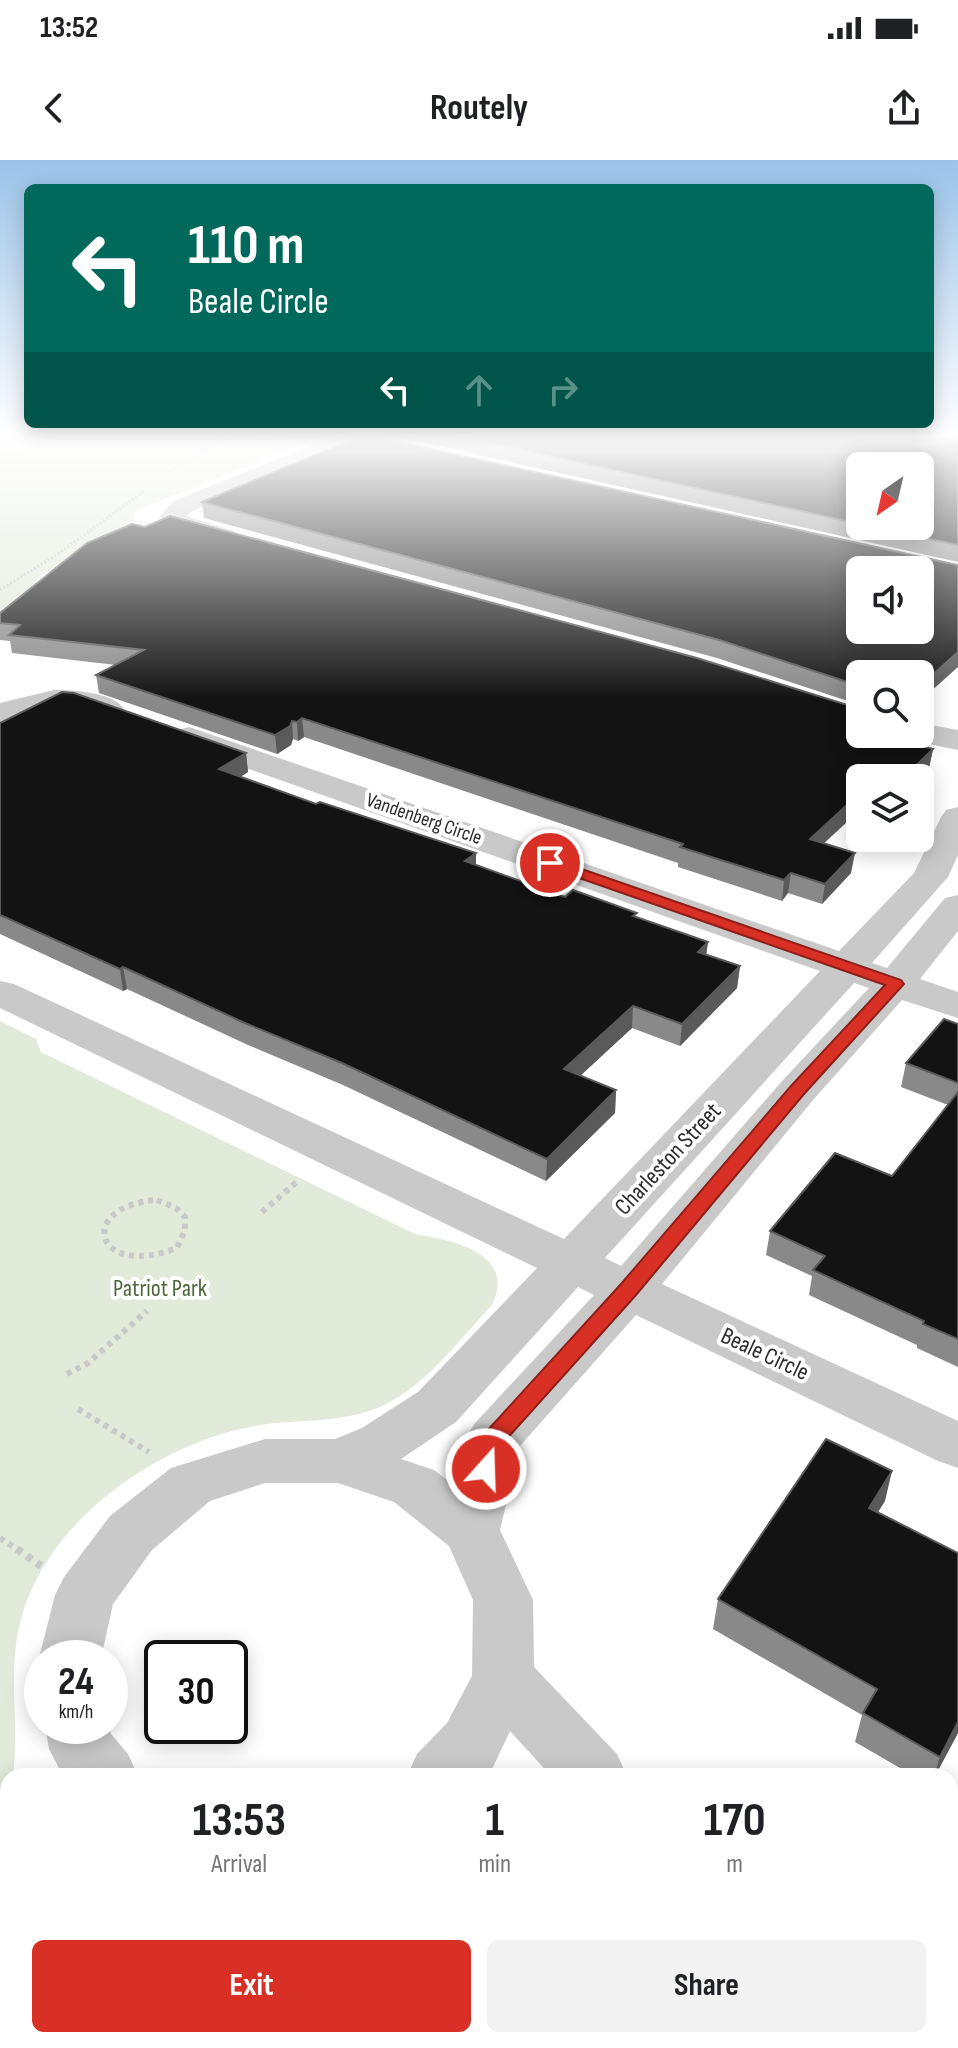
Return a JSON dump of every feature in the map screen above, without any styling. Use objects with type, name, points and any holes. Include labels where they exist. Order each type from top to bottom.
[{"type":"street","points":[[180,524],[255,544]]},
{"type":"street","name":"Vandenberg Circle","points":[[0,714],[50,697],[82,700],[846,966]]},
{"type":"street","points":[[934,736],[958,740]]},
{"type":"street","name":"Charleston Street","points":[[339,1461],[382,1443],[437,1407],[930,877],[958,817]]},
{"type":"street","points":[[471,1530],[494,1438],[629,1290],[798,1090],[895,984],[958,906]]},
{"type":"street","points":[[846,966],[958,1006]]},
{"type":"street","points":[[0,993],[572,1262]]},
{"type":"street","name":"Beale Circle","points":[[572,1262],[958,1446]]},
{"type":"street","points":[[74,1640],[85,1595],[131,1533],[191,1484],[265,1461],[339,1461],[414,1486],[471,1530],[503,1600],[503,1678],[470,1745],[448,1768]]},
{"type":"street","points":[[503,1678],[587,1768]]},
{"type":"path","points":[[0,590],[100,524]]},
{"type":"path","points":[[157,1200],[175,1205],[186,1217],[188,1228],[177,1248],[153,1256],[135,1258],[119,1254],[107,1246],[103,1234],[106,1222],[116,1211],[135,1202],[157,1200]]},
{"type":"path","points":[[67,1374],[88,1363],[147,1311]]},
{"type":"path","points":[[78,1409],[159,1458],[191,1484]]},
{"type":"green space","points":[[0,524],[134,524],[143,531],[42,574],[0,623]]},
{"type":"green space","name":"Patriot Park","points":[[0,1021],[36,1039],[41,1052],[415,1234],[446,1240],[477,1252],[496,1273],[497,1287],[492,1305],[443,1359],[416,1384],[386,1404],[342,1417],[267,1424],[228,1432],[189,1446],[151,1465],[115,1489],[82,1518],[55,1550],[34,1585],[20,1623],[14,1662],[14,1768],[0,1768]]},
{"type":"building","points":[[132,524],[145,527],[152,524],[200,524],[697,658],[846,705],[846,748],[933,749],[917,764],[846,764],[846,806],[810,839],[855,853],[825,884],[791,873],[784,880],[302,718],[292,721],[290,726],[275,735],[96,675],[144,650],[9,635],[20,625],[0,623],[0,613],[87,543]]},
{"type":"building","points":[[285,524],[772,524],[917,556],[846,556],[846,644],[934,644],[934,560],[958,565],[958,652],[934,673],[934,660],[846,660],[846,681],[719,640]]},
{"type":"building","points":[[934,524],[958,524],[958,545],[934,540]]},
{"type":"building","points":[[62,692],[74,693],[246,753],[219,769],[316,804],[320,802],[476,853],[465,861],[565,897],[573,890],[637,913],[633,916],[708,942],[698,952],[740,966],[682,1024],[633,1006],[564,1069],[616,1090],[547,1159],[342,1063],[0,915],[0,723]]},
{"type":"building","points":[[944,1019],[958,1024],[958,1083],[906,1063]]},
{"type":"building","points":[[958,1092],[958,1339],[813,1270],[825,1256],[770,1231],[835,1153],[892,1176]]},
{"type":"building","points":[[826,1439],[892,1471],[869,1508],[958,1553],[958,1722],[940,1757],[863,1713],[877,1689],[718,1599]]},
{"type":"route","points":[[486,1469],[494,1438],[629,1290],[798,1090],[895,984],[550,863]]}]
